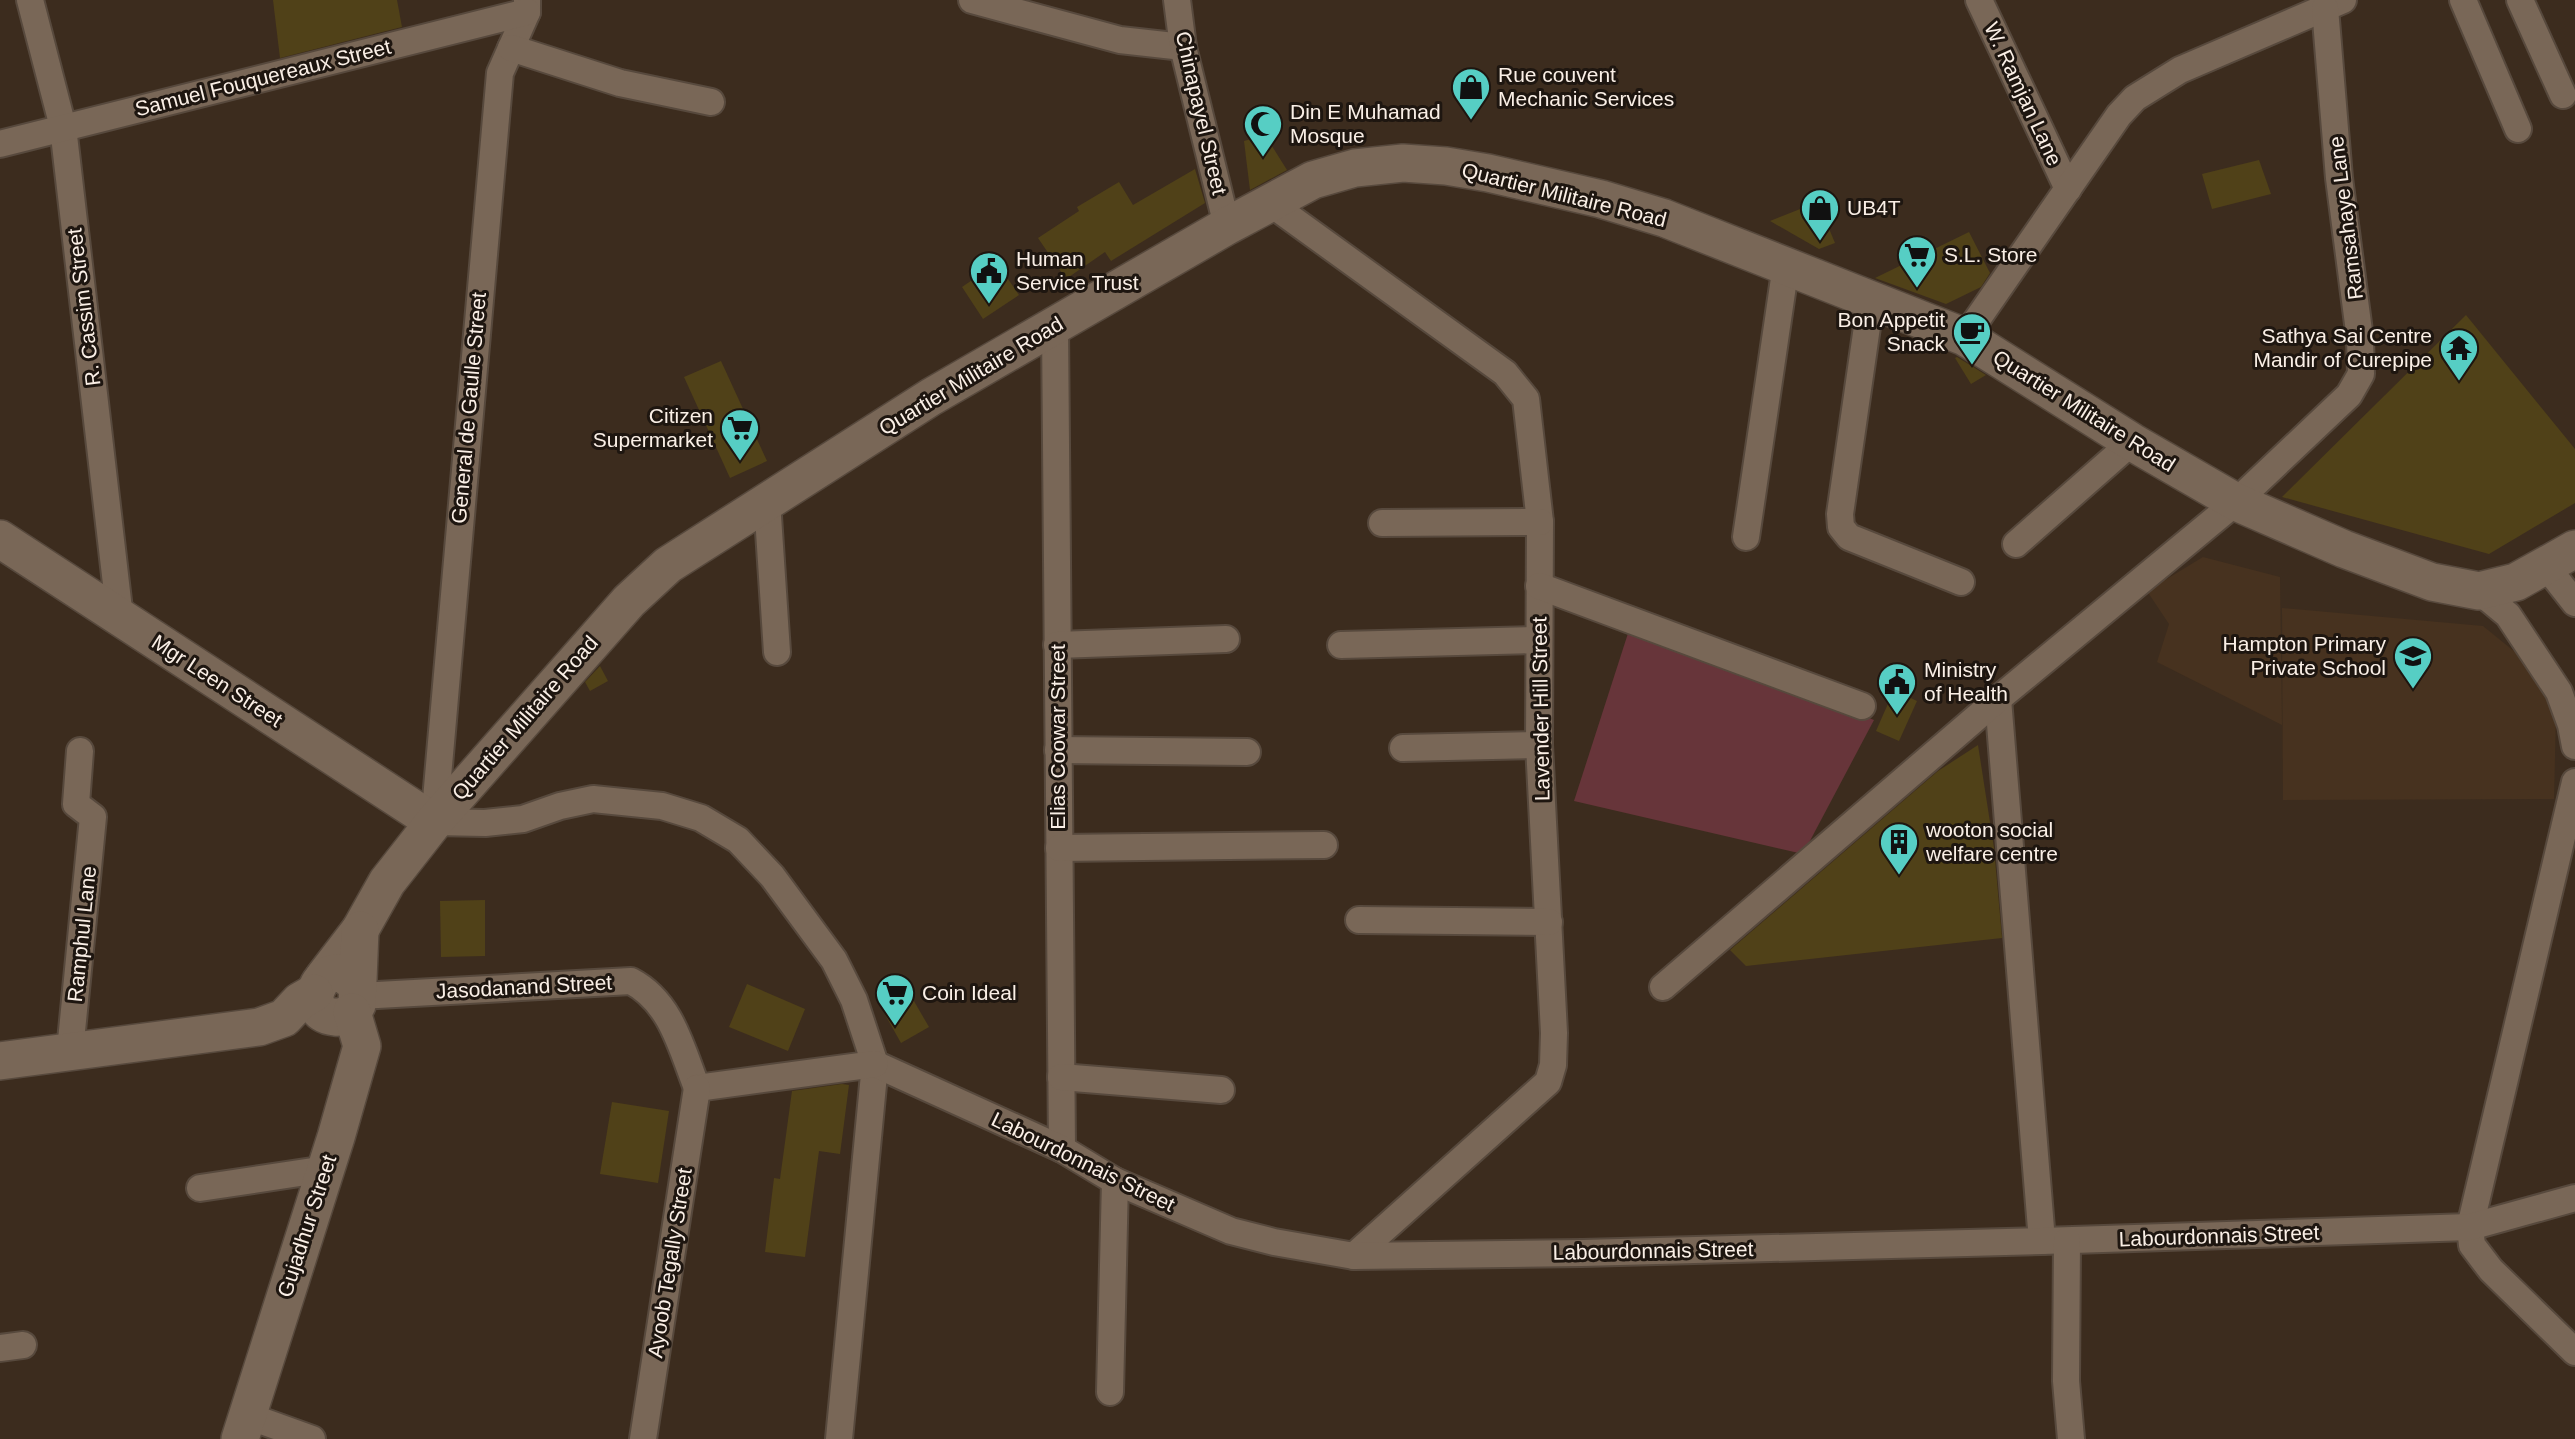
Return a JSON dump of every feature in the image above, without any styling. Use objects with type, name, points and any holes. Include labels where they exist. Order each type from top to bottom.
[{"type":"main road","name":"Quartier Militaire Road","points":[[341,993],[360,930],[387,882],[434,822],[629,601],[668,565],[931,397],[1227,226],[1313,180],[1355,168],[1403,163],[1446,166],[1601,199],[1664,218],[1965,337],[2132,442],[2236,502],[2344,550],[2432,582],[2479,591],[2516,582],[2560,557]]},
{"type":"main road","name":"Mgr Leen Street","points":[[0,539],[434,822]]},
{"type":"main road","points":[[0,1061],[259,1027],[284,1018],[300,1001],[341,993]]},
{"type":"main road","name":"Gujadhur Street","points":[[244,1427],[362,1046],[341,993]]},
{"type":"street","name":"R. Cassim Street","points":[[30,0],[62,127],[120,618]]},
{"type":"street","points":[[972,0],[1121,40],[1183,47]]},
{"type":"street","name":"Chinapayel Street","points":[[1177,0],[1183,47],[1227,226]]},
{"type":"street","name":"W. Ramjan Lane","points":[[1979,0],[2068,189]]},
{"type":"street","points":[[2463,0],[2518,128]]},
{"type":"street","points":[[2520,0],[2563,96]]},
{"type":"street","points":[[1965,337],[2119,115],[2134,98],[2180,70],[2334,4]]},
{"type":"street","name":"Ramsahaye Lane","points":[[1663,987],[1998,699],[2236,502],[2349,395],[2361,374],[2360,339],[2339,178],[2334,4]]},
{"type":"street","name":"Samuel Fouquereaux Street","points":[[0,144],[527,6]]},
{"type":"street","name":"General de Gaulle Street","points":[[434,822],[500,73],[527,6]]},
{"type":"street","points":[[511,48],[620,83],[710,102]]},
{"type":"street","name":"Lavender Hill Street","points":[[1270,203],[1505,373],[1526,399],[1539,522],[1539,745],[1555,1033],[1553,1065],[1548,1082],[1354,1256]]},
{"type":"street","points":[[1746,537],[1786,265]]},
{"type":"street","points":[[1871,299],[1840,514],[1841,527],[1849,537],[1961,582]]},
{"type":"street","name":"Elias Coowar Street","points":[[1055,326],[1062,1149]]},
{"type":"street","points":[[2016,544],[2132,442]]},
{"type":"street","points":[[767,501],[777,652]]},
{"type":"street","points":[[1382,523],[1539,522]]},
{"type":"street","points":[[2560,557],[2575,603]]},
{"type":"street","points":[[1539,586],[1862,706]]},
{"type":"street","points":[[2479,591],[2508,615],[2558,692],[2571,725],[2575,746]]},
{"type":"street","points":[[1057,645],[1226,639]]},
{"type":"street","points":[[1341,645],[1539,640]]},
{"type":"street","points":[[1998,699],[2055,1241],[2071,1439]]},
{"type":"street","points":[[1403,748],[1539,745]]},
{"type":"street","name":"Ramphul Lane","points":[[70,1051],[93,817],[76,804],[80,751]]},
{"type":"street","points":[[1058,751],[1247,752]]},
{"type":"street","points":[[2575,782],[2470,1227],[2472,1245],[2491,1270],[2575,1352]]},
{"type":"street","points":[[434,822],[485,823],[523,820],[560,806],[593,799],[662,806],[701,818],[738,840],[772,876],[834,960],[854,1000],[875,1064],[839,1439]]},
{"type":"street","points":[[1059,848],[1324,845]]},
{"type":"street","points":[[1359,920],[1549,922]]},
{"type":"street","name":"Jasodanand Street","points":[[341,993],[631,981],[647,989],[664,1008],[697,1088]]},
{"type":"street","points":[[697,1088],[875,1064]]},
{"type":"street","name":"Labourdonnais Street","points":[[875,1064],[1062,1149],[1115,1181],[1231,1231],[1274,1242],[1354,1256],[1582,1254],[2470,1227],[2575,1198]]},
{"type":"street","points":[[1061,1077],[1221,1090]]},
{"type":"street","name":"Ayoob Tegally Street","points":[[643,1439],[697,1088]]},
{"type":"street","points":[[200,1188],[326,1168]]},
{"type":"street","points":[[1110,1392],[1115,1181]]},
{"type":"street","points":[[244,1427],[312,1439]]},
{"type":"shaded area","points":[[2203,557],[2280,577],[2282,725],[2157,662],[2169,624],[2147,591]]},
{"type":"shaded area","name":"Hampton Primary Private School","points":[[2282,608],[2483,626],[2531,665],[2556,715],[2554,799],[2283,800]]},
{"type":"shaded area","points":[[1631,624],[1874,720],[1803,854],[1574,801]]},
{"type":"building","points":[[273,0],[397,0],[402,27],[280,58]]},
{"type":"building","name":"Din E Muhamad Mosque","points":[[1265,135],[1287,170],[1250,190],[1244,141]]},
{"type":"building","points":[[2259,160],[2271,194],[2212,209],[2202,174]]},
{"type":"building","points":[[1195,169],[1205,203],[1111,261],[1105,252],[1066,279],[1038,238],[1079,211],[1077,207],[1119,182],[1133,205]]},
{"type":"building","points":[[1818,202],[1835,243],[1819,249],[1770,221]]},
{"type":"building","points":[[1969,232],[1990,273],[1981,287],[1946,304],[1875,278]]},
{"type":"building","points":[[997,263],[1019,295],[983,319],[962,287]]},
{"type":"building","name":"Sathya Sai Centre Mandir of Curepipe","points":[[2466,315],[2575,449],[2575,503],[2489,554],[2282,497]]},
{"type":"building","points":[[1955,358],[1986,375],[1971,384]]},
{"type":"building","points":[[721,361],[767,461],[730,478],[684,377]]},
{"type":"building","points":[[600,666],[608,681],[590,691],[585,682]]},
{"type":"building","name":"Ministry of Health","points":[[1894,690],[1917,701],[1899,741],[1876,731]]},
{"type":"building","name":"wooton social welfare centre","points":[[1978,745],[1994,848],[2002,938],[1746,966],[1730,950],[1938,771]]},
{"type":"building","points":[[485,900],[485,956],[441,957],[440,901]]},
{"type":"building","points":[[747,984],[805,1009],[788,1051],[729,1027]]},
{"type":"building","points":[[911,996],[929,1027],[901,1043],[883,1011]]},
{"type":"building","points":[[849,1085],[840,1154],[819,1151],[805,1257],[765,1252],[774,1178],[780,1179],[792,1091]]},
{"type":"building","points":[[612,1102],[669,1111],[658,1183],[600,1174]]},
{"type":"place","name":"Rue couvent Mechanic Services","points":[[1471,121]]},
{"type":"place","name":"Din E Muhamad Mosque","points":[[1263,158]]},
{"type":"place","name":"UB4T","points":[[1820,242]]},
{"type":"place","name":"S.L. Store","points":[[1917,289]]},
{"type":"place","name":"Human Service Trust","points":[[989,305]]},
{"type":"place","name":"Bon Appetit Snack","points":[[1972,366]]},
{"type":"place","name":"Sathya Sai Centre Mandir of Curepipe","points":[[2459,382]]},
{"type":"place","name":"Citizen Supermarket","points":[[740,462]]},
{"type":"place","name":"Hampton Primary Private School","points":[[2413,690]]},
{"type":"place","name":"Ministry of Health","points":[[1897,716]]},
{"type":"place","name":"wooton social welfare centre","points":[[1899,876]]},
{"type":"place","name":"Coin Ideal","points":[[895,1027]]}]
